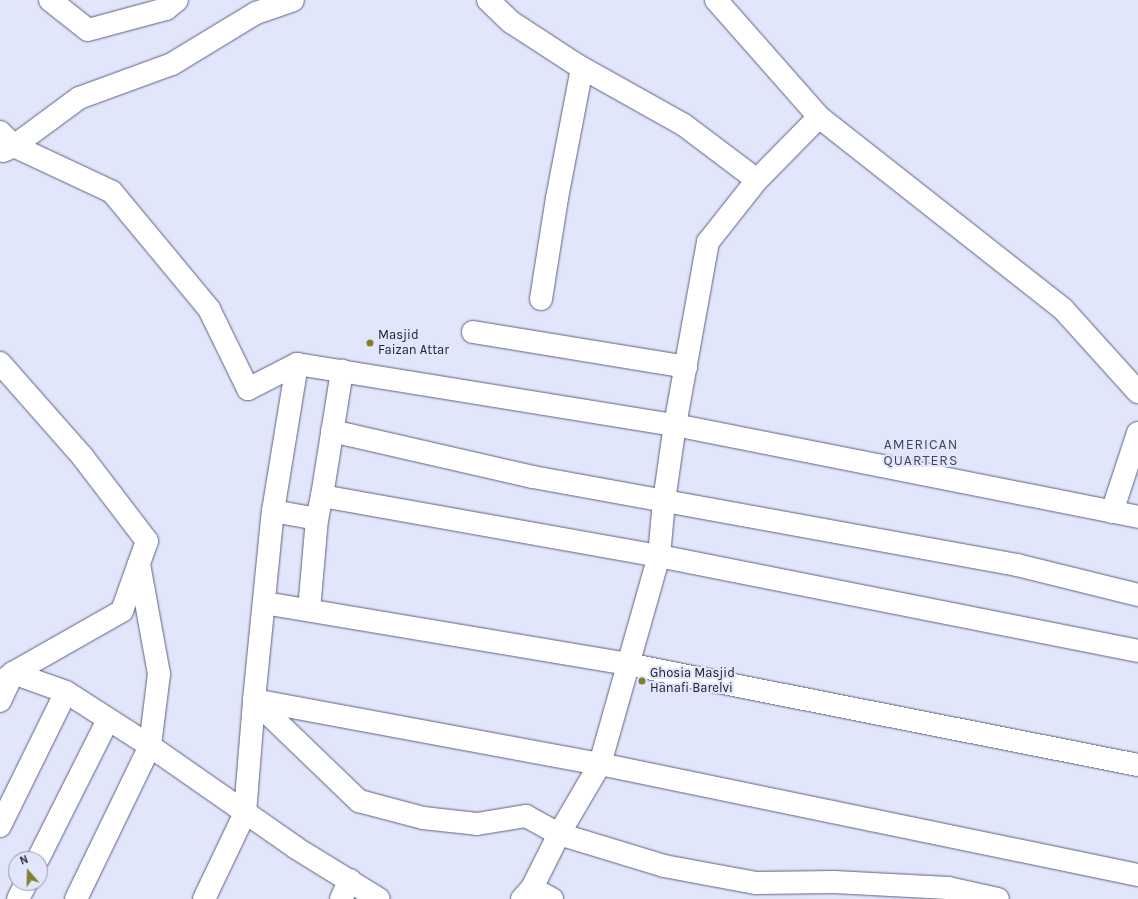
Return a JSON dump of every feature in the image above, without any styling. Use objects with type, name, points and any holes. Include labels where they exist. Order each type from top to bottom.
[{"type":"street","points":[[50,0],[88,30],[166,9],[177,0]]},
{"type":"street","points":[[5,144],[79,98],[172,64],[256,14],[293,0]]},
{"type":"street","points":[[488,0],[510,22],[582,68],[684,125],[757,180]]},
{"type":"street","points":[[716,0],[819,117],[1063,309],[1138,392]]},
{"type":"street","points":[[541,299],[557,198],[582,68]]},
{"type":"street","points":[[552,899],[527,893],[559,834],[600,764],[627,664],[659,556],[664,501],[675,425],[708,242],[757,180],[819,117]]},
{"type":"street","points":[[5,144],[112,192],[209,308],[248,389],[298,364],[675,425],[1138,517]]},
{"type":"street","points":[[473,332],[686,367]]},
{"type":"street","points":[[0,363],[82,456],[147,541],[122,611],[6,678],[0,701]]},
{"type":"street","points":[[204,899],[246,813],[254,700],[274,511],[298,364]]},
{"type":"street","points":[[309,610],[317,519],[342,371]]},
{"type":"street","points":[[332,432],[533,477],[1017,565],[1138,594]]},
{"type":"street","points":[[1112,512],[1138,433]]},
{"type":"street","points":[[322,496],[659,556],[1138,651]]},
{"type":"street","points":[[274,511],[317,519]]},
{"type":"street","points":[[76,899],[150,746],[160,674],[139,562]]},
{"type":"street","points":[[264,603],[627,664],[1138,765]]},
{"type":"street","points":[[6,678],[66,692],[150,746],[296,848],[345,890],[379,899]]},
{"type":"street","points":[[0,826],[66,692]]},
{"type":"street","points":[[254,700],[600,764],[1138,875]]},
{"type":"street","points":[[254,700],[358,801],[423,818],[477,824],[526,816],[559,834],[664,866],[756,883],[834,882],[948,888],[998,899]]},
{"type":"street","points":[[42,851],[108,720]]},
{"type":"place","name":"Masjid Faizan Attar","points":[[370,343]]},
{"type":"place","name":"Ghosia Masjid Hanafi Barelvi","points":[[642,681]]},
{"type":"district","name":"AMERICAN QUARTERS","points":[[921,454]]}]
